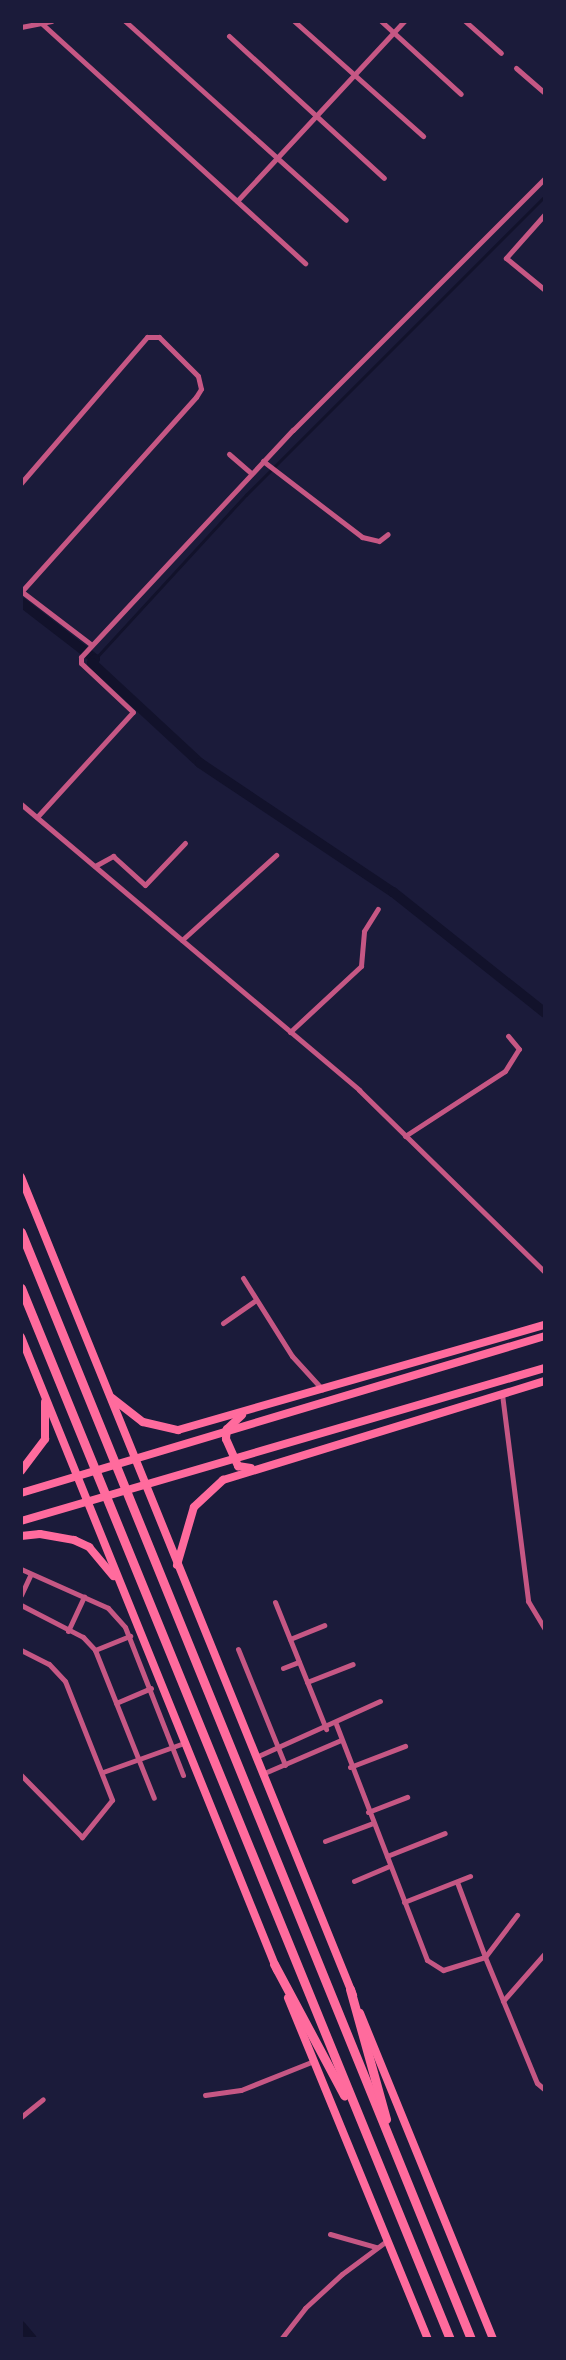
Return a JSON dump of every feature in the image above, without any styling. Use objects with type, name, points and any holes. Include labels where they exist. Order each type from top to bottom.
[{"type":"highway","points":[[21,1231],[471,2339]]},
{"type":"highway","points":[[21,1288],[450,2339]]},
{"type":"highway","points":[[274,1964],[382,2172]]},
{"type":"highway","points":[[350,1989],[397,2159]]},
{"type":"main road","points":[[21,1177],[493,2339]]},
{"type":"main road","points":[[110,1396],[158,1428],[178,1430],[545,1325]]},
{"type":"main road","points":[[21,1493],[405,1381],[545,1336]]},
{"type":"main road","points":[[21,1337],[120,1587],[428,2339]]},
{"type":"main road","points":[[21,1521],[545,1368]]},
{"type":"main road","points":[[177,1566],[194,1507],[223,1480],[254,1468],[545,1381]]},
{"type":"main road","points":[[21,1471],[45,1439],[44,1394]]},
{"type":"main road","points":[[246,1412],[227,1429],[226,1439],[238,1466],[254,1468]]},
{"type":"main road","points":[[21,1536],[59,1536],[89,1547],[120,1587]]},
{"type":"street","points":[[21,27],[51,21]]},
{"type":"street","points":[[125,21],[346,220]]},
{"type":"street","points":[[294,21],[423,136]]},
{"type":"street","points":[[381,21],[461,94]]},
{"type":"street","points":[[237,201],[404,21]]},
{"type":"street","points":[[465,21],[501,53]]},
{"type":"street","points":[[41,23],[305,262]]},
{"type":"street","points":[[229,36],[384,178]]},
{"type":"street","points":[[516,68],[545,93]]},
{"type":"street","points":[[37,817],[133,712],[81,663],[81,657],[252,474],[545,178]]},
{"type":"street","points":[[544,217],[506,258],[545,290]]},
{"type":"street","points":[[21,484],[147,337],[159,337],[198,376],[201,389],[196,397],[21,592],[90,646]]},
{"type":"street","points":[[229,454],[252,474]]},
{"type":"street","points":[[265,463],[362,537],[379,541],[388,534]]},
{"type":"street","points":[[21,804],[290,1032],[405,1136],[545,1272]]},
{"type":"street","points":[[95,866],[113,856],[145,885],[185,843]]},
{"type":"street","points":[[182,940],[276,855]]},
{"type":"street","points":[[290,1032],[362,966],[364,931],[378,909]]},
{"type":"street","points":[[405,1136],[505,1071],[519,1049],[508,1036]]},
{"type":"street","points":[[243,1278],[292,1356],[322,1390]]},
{"type":"street","points":[[223,1323],[256,1300]]},
{"type":"street","points":[[502,1394],[528,1601],[545,1629]]},
{"type":"street","points":[[21,1569],[113,1613],[130,1636],[183,1775]]},
{"type":"street","points":[[21,1595],[31,1574]]},
{"type":"street","points":[[68,1631],[84,1597]]},
{"type":"street","points":[[275,1602],[326,1729]]},
{"type":"street","points":[[21,1605],[68,1631],[95,1650],[140,1759],[153,1798]]},
{"type":"street","points":[[290,1639],[324,1625]]},
{"type":"street","points":[[95,1650],[130,1636]]},
{"type":"street","points":[[238,1649],[285,1765]]},
{"type":"street","points":[[21,1650],[59,1672],[103,1772],[112,1800],[82,1837],[21,1774]]},
{"type":"street","points":[[283,1668],[299,1662]]},
{"type":"street","points":[[307,1682],[353,1664]]},
{"type":"street","points":[[116,1703],[151,1688]]},
{"type":"street","points":[[256,1758],[326,1729],[380,1701]]},
{"type":"street","points":[[335,1724],[427,1960],[436,1967],[452,1969],[485,1957],[517,1915]]},
{"type":"street","points":[[262,1774],[341,1740]]},
{"type":"street","points":[[103,1772],[184,1743]]},
{"type":"street","points":[[351,1767],[405,1746]]},
{"type":"street","points":[[368,1812],[407,1797]]},
{"type":"street","points":[[325,1841],[373,1824]]},
{"type":"street","points":[[387,1856],[445,1833]]},
{"type":"street","points":[[354,1881],[390,1867]]},
{"type":"street","points":[[404,1902],[470,1876]]},
{"type":"street","points":[[457,1882],[537,2083],[545,2091]]},
{"type":"street","points":[[503,2001],[545,1953]]},
{"type":"street","points":[[205,2095],[241,2090],[314,2061]]},
{"type":"street","points":[[21,2117],[43,2099]]},
{"type":"street","points":[[330,2234],[376,2247]]},
{"type":"street","points":[[281,2339],[305,2308],[376,2247],[388,2240]]},
{"type":"waterway","points":[[95,659],[246,495],[545,196]]},
{"type":"waterway","points":[[21,602],[95,659],[92,663],[200,763],[393,892],[545,1013]]},
{"type":"waterway","points":[[21,2326],[32,2339]]}]
